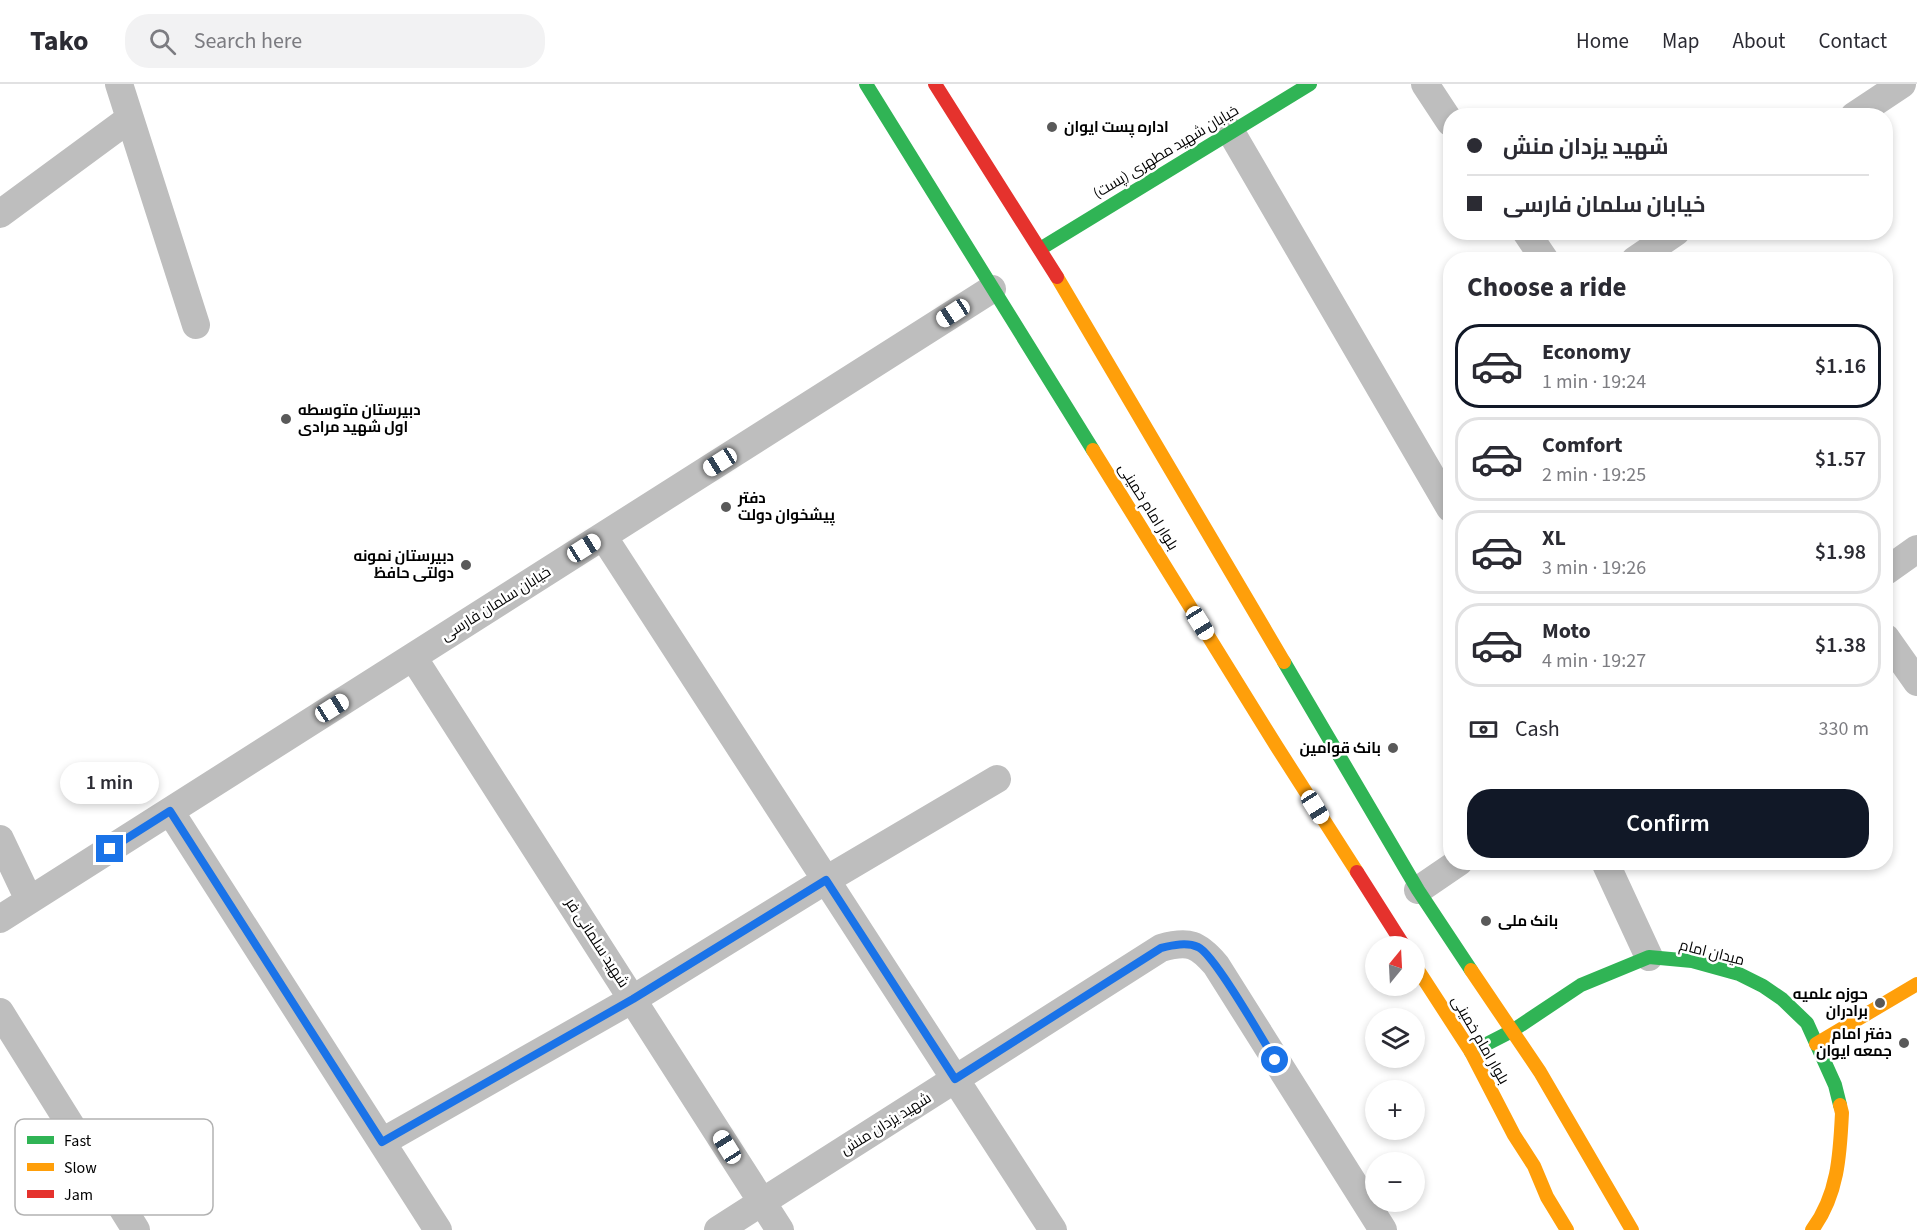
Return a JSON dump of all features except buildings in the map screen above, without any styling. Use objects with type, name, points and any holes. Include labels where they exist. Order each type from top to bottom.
[{"type":"main road","name":"بلوار امام خمینی","points":[[866,84],[1277,747],[1398,936]]},
{"type":"main road","points":[[934,84],[1040,249],[1418,890],[1540,1072],[1632,1230]]},
{"type":"main road","name":"خیابان شهید مطهری (پست)","points":[[1040,249],[1310,84]]},
{"type":"main road","name":"میدان امام","points":[[1471,1052],[1512,1031],[1581,985],[1649,957],[1692,961],[1748,978],[1782,999],[1807,1023],[1835,1085],[1842,1113],[1839,1163],[1828,1202],[1821,1218],[1812,1230]]},
{"type":"main road","name":"بلوار امام خمینی","points":[[1425,981],[1471,1052],[1514,1135],[1534,1166],[1547,1197],[1567,1230]]},
{"type":"main road","points":[[1816,1044],[1917,984]]},
{"type":"street","points":[[119,84],[196,325]]},
{"type":"street","points":[[1425,84],[1443,111]]},
{"type":"street","points":[[1866,108],[1902,84]]},
{"type":"street","points":[[0,214],[129,119]]},
{"type":"street","points":[[1232,132],[1443,496]]},
{"type":"street","points":[[1647,252],[1664,240]]},
{"type":"street","name":"خیابان سلمان فارسی","points":[[0,919],[992,289]]},
{"type":"street","points":[[603,536],[1053,1230]]},
{"type":"street","points":[[1893,566],[1917,549]]},
{"type":"street","points":[[1893,648],[1917,682]]},
{"type":"street","name":"شهید سلمانی فر","points":[[413,657],[780,1230]]},
{"type":"street","points":[[382,1142],[633,999],[996,779]]},
{"type":"street","points":[[170,811],[438,1230]]},
{"type":"street","points":[[0,838],[29,900]]},
{"type":"street","points":[[1418,890],[1447,870]]},
{"type":"street","points":[[1609,870],[1649,957]]},
{"type":"street","name":"شهید یزدان منش","points":[[718,1230],[1161,948],[1171,945],[1196,946],[1202,949],[1216,965],[1383,1230]]},
{"type":"street","points":[[0,1012],[67,1119]]},
{"type":"street","points":[[127,1215],[136,1230]]},
{"type":"traffic: fast","points":[[866,84],[1093,450]]},
{"type":"traffic: fast","points":[[1040,249],[1310,84]]},
{"type":"traffic: fast","points":[[1284,662],[1418,890],[1471,970]]},
{"type":"traffic: fast","points":[[1471,1052],[1512,1031],[1581,985],[1649,957],[1692,961],[1739,974],[1763,986],[1782,999],[1807,1023],[1835,1085],[1840,1105]]},
{"type":"traffic: slow","points":[[1057,277],[1284,662]]},
{"type":"traffic: slow","points":[[1093,450],[1357,872]]},
{"type":"traffic: slow","points":[[1471,970],[1540,1072],[1632,1230]]},
{"type":"traffic: slow","points":[[1425,981],[1471,1052],[1514,1135],[1534,1166],[1547,1197],[1567,1230]]},
{"type":"traffic: slow","points":[[1816,1044],[1917,984]]},
{"type":"traffic: slow","points":[[1812,1230],[1821,1217],[1836,1174],[1842,1113],[1840,1105]]},
{"type":"traffic: jam","points":[[935,84],[1057,277]]},
{"type":"traffic: jam","points":[[1357,872],[1398,936]]},
{"type":"place","name":"اداره پست ایوان","points":[[1052,127]]},
{"type":"place","name":"دبیرستان متوسطه اول شهید مرادی","points":[[286,419]]},
{"type":"place","name":"دفتر پیشخوان دولت","points":[[726,507]]},
{"type":"place","name":"دبیرستان نمونه دولتی حافظ","points":[[466,565]]},
{"type":"place","name":"بانک قوامین","points":[[1393,748]]},
{"type":"place","name":"بانک ملی","points":[[1486,921]]},
{"type":"place","name":"حوزه علمیه برادران","points":[[1880,1003]]},
{"type":"place","name":"دفتر امام جمعه ایوان","points":[[1904,1043]]},
{"type":"route","points":[[110,849],[170,811],[382,1142],[633,999],[826,880],[955,1079],[1161,948],[1171,945],[1196,946],[1202,949],[1216,965],[1275,1060]]}]
